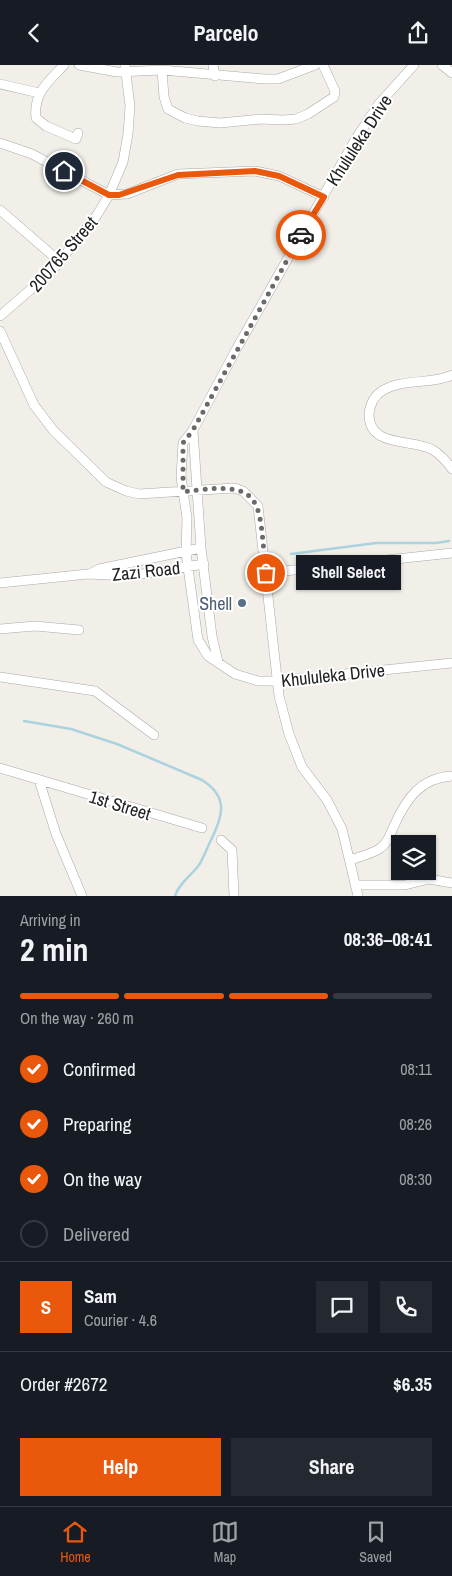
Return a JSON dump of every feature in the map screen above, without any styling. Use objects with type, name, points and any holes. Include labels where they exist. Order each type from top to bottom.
[{"type":"street","points":[[64,65],[39,93],[35,110],[36,117],[40,121],[76,139],[78,133]]},
{"type":"street","points":[[79,65],[278,79],[315,65]]},
{"type":"street","points":[[213,65],[215,76]]},
{"type":"street","points":[[162,71],[165,104],[168,109],[185,118],[220,123],[296,119],[320,107],[334,97],[335,91],[323,65]]},
{"type":"street","name":"Khululeka Drive","points":[[414,65],[370,115],[246,331],[193,430],[183,443],[186,553],[198,640],[208,656],[246,679],[276,681],[452,663]]},
{"type":"street","points":[[442,65],[452,73]]},
{"type":"street","name":"200765 Street","points":[[0,316],[39,284],[97,215],[109,195],[126,149],[130,106],[125,68]]},
{"type":"street","points":[[0,84],[39,93]]},
{"type":"street","points":[[0,143],[32,154],[109,195],[126,195],[178,175],[255,171],[279,176],[324,197]]},
{"type":"street","points":[[0,210],[59,261]]},
{"type":"street","points":[[0,331],[34,405],[53,430],[101,478],[116,487],[139,494],[234,488],[243,491],[258,506],[261,519],[276,681],[289,734],[302,767],[336,814],[342,829],[358,896]]},
{"type":"street","points":[[452,375],[433,381],[398,385],[380,392],[371,406],[369,416],[372,426],[386,440],[423,446],[434,450],[452,469]]},
{"type":"street","points":[[193,430],[201,548],[212,636],[218,662]]},
{"type":"street","name":"Zazi Road","points":[[88,574],[99,569],[186,553],[201,548]]},
{"type":"street","points":[[266,573],[452,553]]},
{"type":"street","name":"Zazi Road","points":[[0,583],[88,574],[129,576],[204,565]]},
{"type":"street","points":[[0,629],[36,626],[79,630]]},
{"type":"street","points":[[0,677],[95,691],[154,735]]},
{"type":"street","name":"1st Street","points":[[0,768],[202,828]]},
{"type":"street","points":[[350,860],[379,849],[389,840],[404,806],[418,788],[434,778],[452,776]]},
{"type":"street","points":[[39,780],[56,834],[82,896]]},
{"type":"street","points":[[221,840],[232,850],[234,896]]},
{"type":"street","points":[[355,885],[405,885],[429,879],[452,883]]},
{"type":"waterway","points":[[291,554],[376,543],[436,543],[449,541]]},
{"type":"waterway","points":[[24,721],[71,729],[117,744],[202,780],[211,786],[220,800],[221,815],[199,865],[182,883],[175,896]]},
{"type":"way so far","points":[[266,573],[258,506],[243,491],[234,488],[224,487],[183,492],[181,477],[183,443],[193,430],[237,347],[301,235]]},
{"type":"place","name":"Shell Select","points":[[266,573]]},
{"type":"place","name":"Shell","points":[[242,603]]},
{"type":"route","points":[[64,171],[109,195],[126,195],[162,179],[194,173],[255,171],[279,176],[324,197],[301,235]]}]
